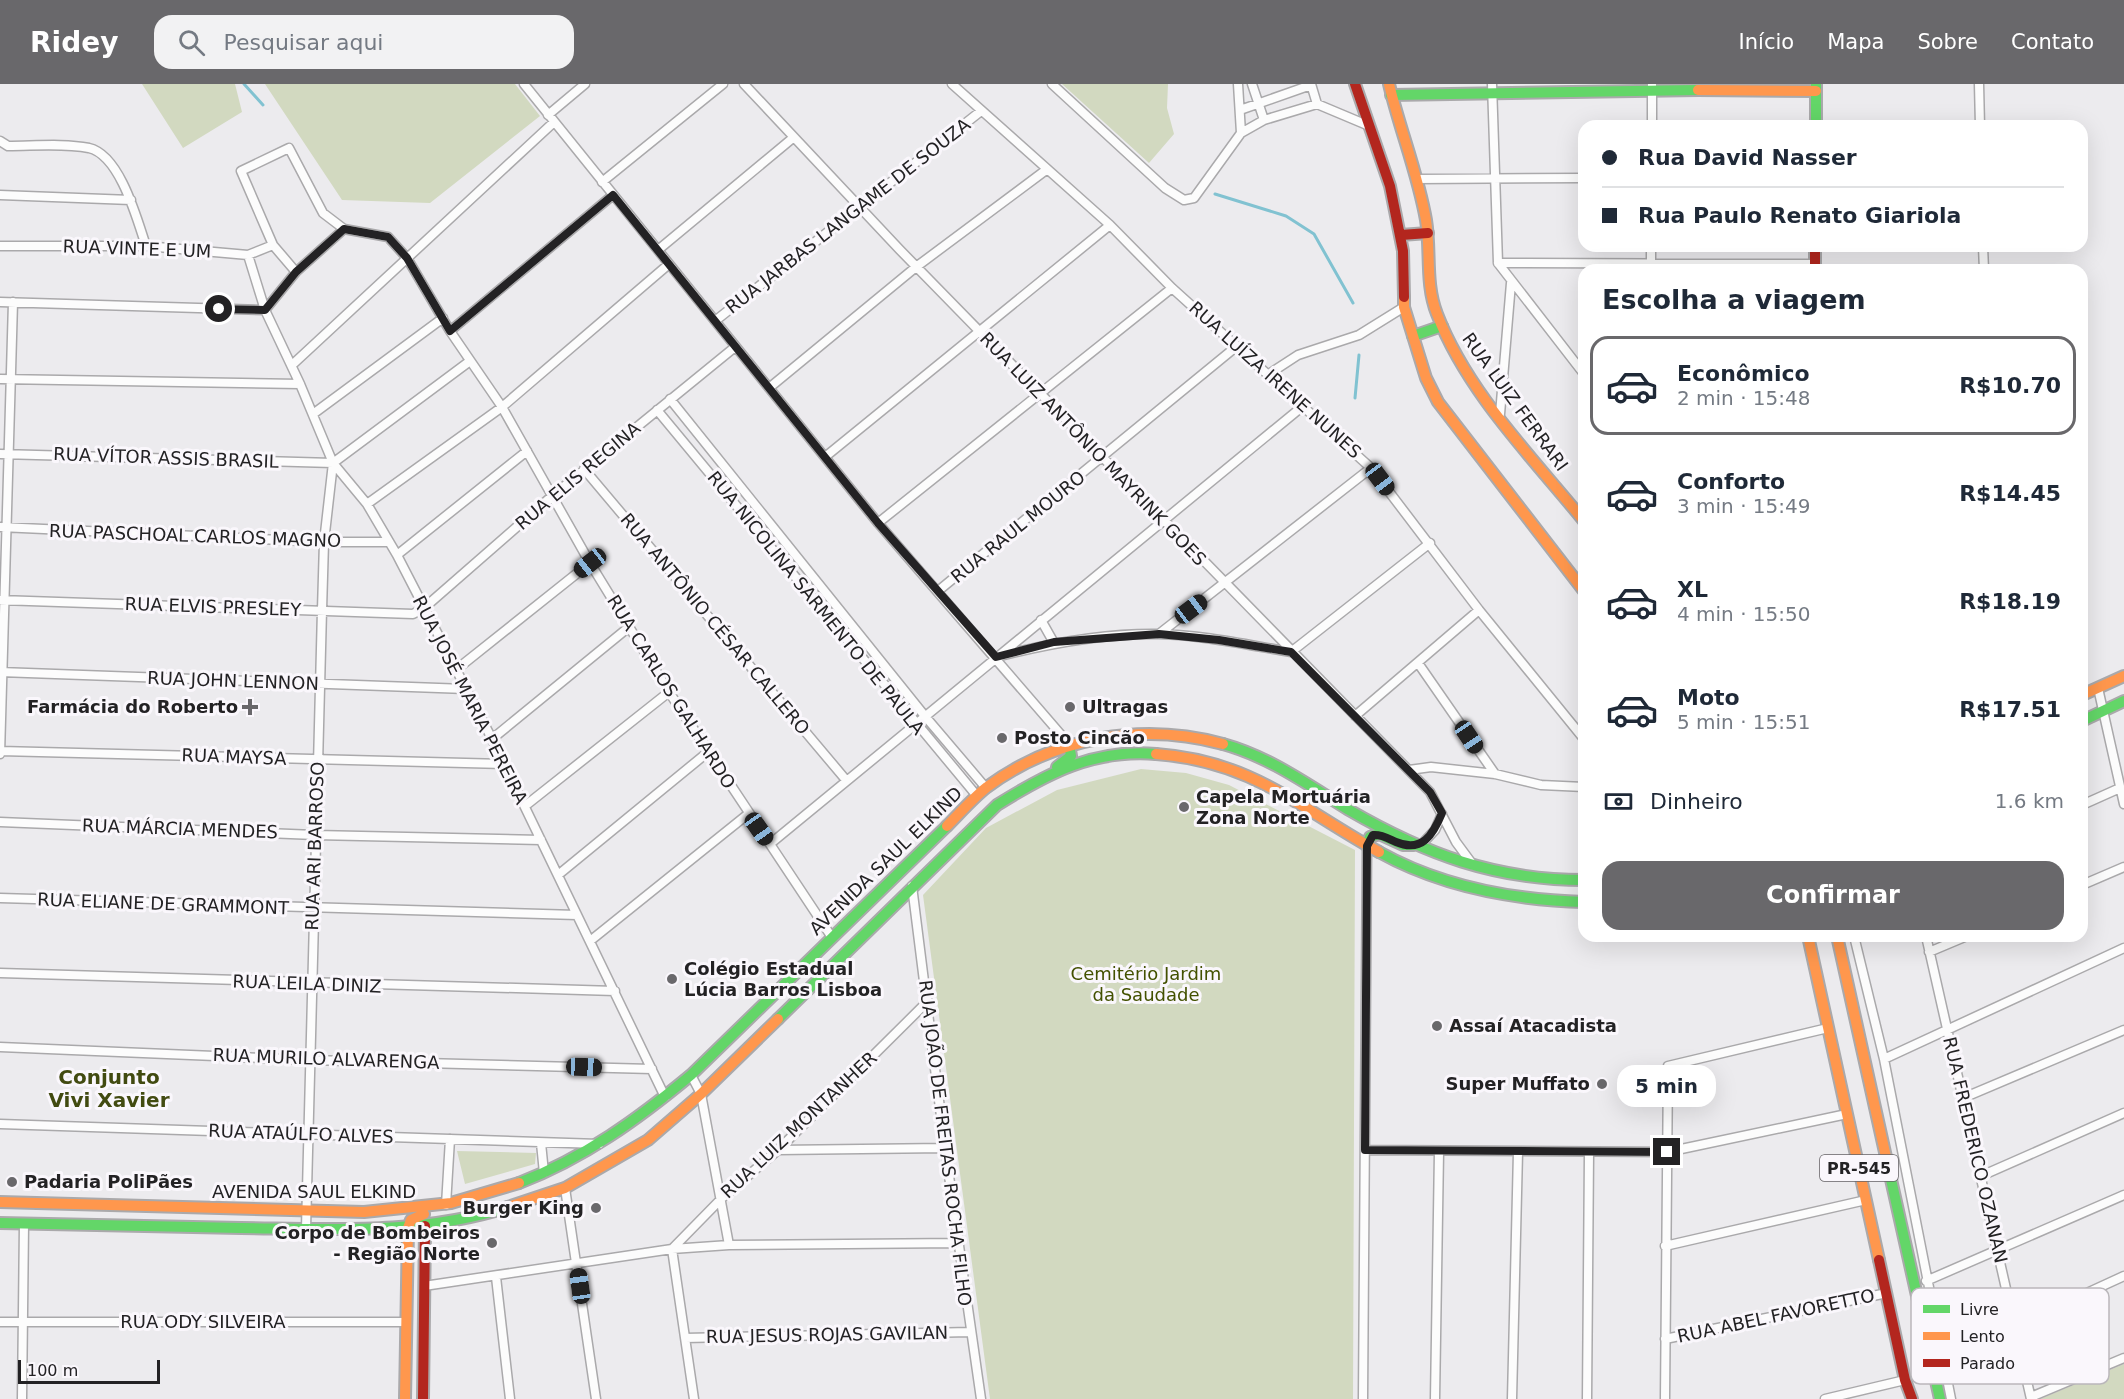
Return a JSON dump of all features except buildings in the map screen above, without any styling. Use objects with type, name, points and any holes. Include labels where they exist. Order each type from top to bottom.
[{"type":"main road","points":[[1355,84],[1367,125],[1390,186],[1401,235],[1404,307],[1426,378],[1438,402],[1578,583]]},
{"type":"main road","points":[[1390,90],[1816,87],[1816,120]]},
{"type":"main road","name":"RUA LUIZ FERRARI","points":[[1390,90],[1417,179],[1428,233],[1435,312],[1473,379],[1578,513]]},
{"type":"main road","points":[[1401,235],[1428,233]]},
{"type":"main road","points":[[1413,336],[1442,326]]},
{"type":"main road","points":[[2088,692],[2124,676]]},
{"type":"main road","points":[[2088,718],[2124,701]]},
{"type":"main road","name":"AVENIDA SAUL ELKIND","points":[[0,1202],[306,1212],[412,1211],[482,1196],[544,1173],[602,1144],[691,1075],[831,936],[931,844],[986,788],[1022,765],[1069,744],[1132,733],[1156,732],[1229,746],[1275,764],[1373,823],[1473,865],[1503,874],[1578,880]]},
{"type":"main road","points":[[1036,780],[1068,760],[1071,756],[1069,744]]},
{"type":"main road","name":"AVENIDA SAUL ELKIND","points":[[0,1223],[306,1229],[408,1228],[485,1214],[564,1188],[648,1140],[701,1094],[997,805],[1036,780],[1078,765],[1109,758],[1155,753],[1201,759],[1266,784],[1367,846],[1431,876],[1468,887],[1534,900],[1578,902]]},
{"type":"main road","points":[[1367,846],[1370,837],[1379,834],[1403,845],[1421,845]]},
{"type":"main road","points":[[912,886],[912,872],[925,857],[931,844]]},
{"type":"main road","name":"PR-545","points":[[1809,942],[1905,1380],[1912,1399]]},
{"type":"main road","name":"PR-545","points":[[1838,942],[1915,1288]]},
{"type":"main road","points":[[482,1196],[485,1214]]},
{"type":"main road","points":[[405,1399],[408,1228],[415,1216],[436,1212],[446,1205]]},
{"type":"main road","points":[[423,1399],[425,1226]]},
{"type":"main road","name":"PR-545","points":[[1937,1384],[1940,1399]]},
{"type":"street","points":[[524,84],[878,523],[1069,744]]},
{"type":"street","points":[[292,365],[407,258],[585,84]]},
{"type":"street","points":[[602,182],[723,84]]},
{"type":"street","name":"RUA LUIZ ANTÔNIO MAYRINK GOES","points":[[744,84],[916,267],[1102,459],[1430,792],[1456,842],[1473,865]]},
{"type":"street","name":"RUA LUÍZA IRENE NUNES","points":[[952,84],[1110,225],[1172,288],[1371,468],[1479,610],[1578,732]]},
{"type":"street","points":[[1052,84],[1165,188],[1184,200],[1194,198],[1241,133],[1264,120],[1317,104],[1367,125]]},
{"type":"street","points":[[1238,84],[1241,133]]},
{"type":"street","points":[[1252,84],[1264,120]]},
{"type":"street","points":[[1979,84],[1980,120]]},
{"type":"street","points":[[1240,110],[1311,85],[1317,104]]},
{"type":"street","points":[[1652,87],[1652,120]]},
{"type":"street","points":[[1492,89],[1498,263],[1511,283],[1578,367]]},
{"type":"street","name":"RUA JARBAS LANGAME DE SOUZA","points":[[715,321],[981,111]]},
{"type":"street","points":[[658,250],[794,137]]},
{"type":"street","points":[[0,141],[8,146],[90,148],[108,160],[131,200],[146,246]]},
{"type":"street","points":[[0,302],[265,310],[296,272],[344,229],[323,213],[289,148],[242,171],[273,245],[296,272]]},
{"type":"street","points":[[769,388],[916,267],[1046,170]]},
{"type":"street","points":[[1417,179],[1578,178]]},
{"type":"street","points":[[0,195],[131,200]]},
{"type":"street","points":[[450,331],[613,195]]},
{"type":"street","points":[[825,457],[1110,225]]},
{"type":"street","name":"RUA CARLOS GALHARDO","points":[[344,229],[388,237],[407,258],[450,331],[502,407],[551,497],[669,692],[831,936]]},
{"type":"street","name":"RUA VINTE E UM","points":[[0,246],[146,246],[248,255],[273,245]]},
{"type":"street","points":[[1651,263],[1652,252]]},
{"type":"street","name":"RUA JOSÉ MARIA PEREIRA","points":[[248,255],[265,310],[292,365],[333,463],[367,504],[397,555],[492,739],[665,1097]]},
{"type":"street","points":[[1498,263],[1578,265]]},
{"type":"street","points":[[367,504],[502,407],[669,264]]},
{"type":"street","points":[[1645,264],[1668,264]]},
{"type":"street","points":[[1500,414],[1511,283]]},
{"type":"street","points":[[878,523],[1172,288]]},
{"type":"street","points":[[0,752],[4,454],[11,380],[13,302]]},
{"type":"street","points":[[1269,374],[1298,355],[1359,335],[1404,307]]},
{"type":"street","points":[[313,414],[443,318]]},
{"type":"street","name":"RUA ELIS REGINA","points":[[424,608],[584,469],[735,346]]},
{"type":"street","name":"RUA RAUL MOURO","points":[[938,591],[1102,459],[1237,346]]},
{"type":"street","points":[[333,463],[470,361]]},
{"type":"street","points":[[0,379],[300,384]]},
{"type":"street","name":"RUA NICOLINA SARMENTO DE PAULA","points":[[670,399],[924,715],[986,788]]},
{"type":"street","points":[[770,844],[914,723],[1303,406]]},
{"type":"street","name":"RUA NICOLINA SARMENTO DE PAULA","points":[[657,410],[914,723],[977,796]]},
{"type":"street","points":[[397,555],[527,451]]},
{"type":"street","name":"RUA VÍTOR ASSIS BRASIL","points":[[4,454],[333,463]]},
{"type":"street","name":"RUA ARI BARROSO","points":[[306,1229],[324,542],[333,463]]},
{"type":"street","points":[[1159,634],[1371,468]]},
{"type":"street","name":"RUA ANTÔNIO CÉSAR CALLERO","points":[[584,469],[846,780]]},
{"type":"street","name":"RUA PASCHOAL CARLOS MAGNO","points":[[3,528],[324,542],[389,542]]},
{"type":"street","points":[[996,657],[1054,642],[1159,634],[1219,640],[1291,652],[1430,543]]},
{"type":"street","points":[[456,669],[590,563]]},
{"type":"street","name":"RUA ELVIS PRESLEY","points":[[2,600],[322,610],[405,615],[424,608]]},
{"type":"street","points":[[1355,716],[1479,610]]},
{"type":"street","points":[[1041,620],[1054,642]]},
{"type":"street","points":[[492,739],[629,627]]},
{"type":"street","points":[[1418,663],[1495,774]]},
{"type":"street","name":"RUA JOHN LENNON","points":[[1,672],[466,689]]},
{"type":"street","points":[[2098,688],[2124,804]]},
{"type":"street","points":[[525,806],[669,692]]},
{"type":"street","name":"RUA MAYSA","points":[[0,752],[504,764]]},
{"type":"street","points":[[558,875],[708,752]]},
{"type":"street","points":[[1409,770],[1431,767],[1495,774],[1541,785],[1578,787]]},
{"type":"street","points":[[2088,801],[2120,788]]},
{"type":"street","points":[[1421,845],[1435,830],[1442,813]]},
{"type":"street","points":[[590,941],[748,814]]},
{"type":"street","name":"RUA MÁRCIA MENDES","points":[[0,822],[315,835],[541,840]]},
{"type":"street","points":[[1363,1399],[1367,846]]},
{"type":"street","points":[[2088,882],[2124,867]]},
{"type":"street","name":"RUA JOÃO DE FREITAS ROCHA FILHO","points":[[912,886],[945,1148],[981,1399]]},
{"type":"street","name":"RUA ELIANE DE GRAMMONT","points":[[0,898],[577,915]]},
{"type":"street","points":[[1855,942],[1884,1059],[1927,1288]]},
{"type":"street","name":"RUA FREDERICO OZANAN","points":[[1927,942],[2006,1288]]},
{"type":"street","points":[[1929,952],[1953,942]]},
{"type":"street","points":[[1884,1059],[2124,948]]},
{"type":"street","name":"RUA LEILA DINIZ","points":[[0,974],[615,992]]},
{"type":"street","name":"RUA LUIZ MONTANHER","points":[[672,1249],[722,1198],[778,1150],[928,1001]]},
{"type":"street","points":[[1665,1399],[1668,1066],[1828,1028]]},
{"type":"street","points":[[1963,1098],[2124,1030]]},
{"type":"street","name":"RUA MURILO ALVARENGA","points":[[0,1047],[310,1060],[652,1069]]},
{"type":"street","points":[[691,1075],[701,1094],[729,1245]]},
{"type":"street","points":[[1981,1176],[2124,1113]]},
{"type":"street","points":[[1365,1150],[1667,1152],[1847,1114]]},
{"type":"street","name":"RUA ATAÚLFO ALVES","points":[[0,1124],[602,1144]]},
{"type":"street","points":[[446,1205],[450,1139]]},
{"type":"street","points":[[541,1143],[544,1173]]},
{"type":"street","points":[[778,1150],[945,1148]]},
{"type":"street","points":[[1435,1399],[1439,1152]]},
{"type":"street","points":[[1512,1399],[1518,1152]]},
{"type":"street","points":[[1587,1399],[1589,1153]]},
{"type":"street","points":[[564,1188],[596,1399]]},
{"type":"street","points":[[1926,1281],[2124,1195]]},
{"type":"street","points":[[1665,1246],[1866,1200]]},
{"type":"street","points":[[22,1399],[24,1224]]},
{"type":"street","points":[[424,1286],[672,1249],[729,1245],[959,1243]]},
{"type":"street","points":[[672,1249],[694,1399]]},
{"type":"street","points":[[2098,1288],[2124,1276]]},
{"type":"street","points":[[496,1277],[510,1399]]},
{"type":"street","name":"RUA ABEL FAVORETTO","points":[[1665,1339],[1887,1293]]},
{"type":"street","name":"RUA ODY SILVEIRA","points":[[0,1322],[407,1322]]},
{"type":"street","name":"RUA JESUS ROJAS GAVILAN","points":[[685,1338],[970,1332]]},
{"type":"street","points":[[2109,1364],[2124,1358]]},
{"type":"street","points":[[1825,1399],[1905,1380]]},
{"type":"street","points":[[1948,1384],[1951,1399]]},
{"type":"street","points":[[2031,1398],[2064,1384]]},
{"type":"green space","points":[[142,84],[235,84],[242,112],[183,148]]},
{"type":"green space","points":[[265,84],[515,84],[540,116],[430,203],[342,200]]},
{"type":"green space","points":[[1062,84],[1168,84],[1167,108],[1174,134],[1149,163]]},
{"type":"green space","name":"Cemitério Jardim da Saudade","points":[[1141,769],[1186,773],[1229,785],[1355,850],[1353,1399],[990,1399],[923,895],[986,828],[1057,790]]},
{"type":"green space","points":[[457,1151],[536,1153],[535,1164],[465,1184]]},
{"type":"green space","points":[[2124,1364],[2124,1399],[2040,1399],[2076,1384],[2109,1384],[2109,1370]]},
{"type":"waterway","points":[[244,84],[263,105]]},
{"type":"waterway","points":[[1215,194],[1286,216],[1314,234],[1353,303]]},
{"type":"waterway","points":[[1355,398],[1359,355]]},
{"type":"traffic: fast","points":[[1816,84],[1816,120]]},
{"type":"traffic: fast","points":[[1391,95],[1698,90]]},
{"type":"traffic: fast","points":[[1413,336],[1442,326]]},
{"type":"traffic: fast","points":[[2088,718],[2124,701]]},
{"type":"traffic: fast","points":[[1057,767],[1071,756],[1069,744]]},
{"type":"traffic: fast","points":[[1223,744],[1273,764],[1377,826],[1433,851],[1462,862],[1520,875],[1578,880]]},
{"type":"traffic: fast","points":[[778,1019],[997,805],[1053,773],[1072,766],[1112,755],[1156,754]]},
{"type":"traffic: fast","points":[[519,1183],[566,1162],[610,1136],[691,1075],[947,826]]},
{"type":"traffic: fast","points":[[1367,846],[1370,837],[1379,834],[1403,845],[1414,845]]},
{"type":"traffic: fast","points":[[1379,852],[1453,883],[1505,895],[1578,902]]},
{"type":"traffic: fast","points":[[1886,1157],[1915,1288]]},
{"type":"traffic: fast","points":[[0,1223],[308,1229],[376,1228],[442,1222],[508,1207]]},
{"type":"traffic: fast","points":[[1937,1384],[1940,1399]]},
{"type":"traffic: slow","points":[[1389,84],[1423,203],[1431,291],[1437,314],[1450,343],[1483,397],[1578,514]]},
{"type":"traffic: slow","points":[[1698,90],[1816,91]]},
{"type":"traffic: slow","points":[[1404,297],[1404,307],[1426,378],[1438,402],[1578,583]]},
{"type":"traffic: slow","points":[[2088,692],[2124,676]]},
{"type":"traffic: slow","points":[[947,826],[987,787],[1013,770],[1041,756],[1070,746],[1100,738],[1162,734],[1192,737],[1223,744]]},
{"type":"traffic: slow","points":[[1156,754],[1190,758],[1248,776],[1274,789],[1379,852]]},
{"type":"traffic: slow","points":[[1809,942],[1879,1260]]},
{"type":"traffic: slow","points":[[1838,942],[1886,1157]]},
{"type":"traffic: slow","points":[[508,1207],[565,1188],[648,1140],[701,1094],[778,1019]]},
{"type":"traffic: slow","points":[[0,1202],[364,1212],[451,1203],[519,1183]]},
{"type":"traffic: slow","points":[[405,1399],[408,1228],[411,1220],[424,1214]]},
{"type":"traffic: jam","points":[[1355,84],[1390,186],[1403,251],[1404,297]]},
{"type":"traffic: jam","points":[[1401,235],[1428,233]]},
{"type":"traffic: jam","points":[[1815,252],[1815,264]]},
{"type":"traffic: jam","points":[[423,1399],[425,1226]]},
{"type":"traffic: jam","points":[[1879,1260],[1905,1380],[1912,1399]]},
{"type":"place","name":"Farmácia do Roberto","points":[[250,707]]},
{"type":"place","name":"Ultragas","points":[[1070,707]]},
{"type":"place","name":"Posto Cincão","points":[[1002,738]]},
{"type":"place","name":"Capela Mortuária Zona Norte","points":[[1184,807]]},
{"type":"place","name":"Colégio Estadual Lúcia Barros Lisboa","points":[[672,979]]},
{"type":"place","name":"Assaí Atacadista","points":[[1437,1026]]},
{"type":"place","name":"Super Muffato","points":[[1602,1084]]},
{"type":"place","name":"Padaria PoliPães","points":[[12,1182]]},
{"type":"place","name":"Burger King","points":[[596,1208]]},
{"type":"place","name":"Corpo de Bombeiros - Região Norte","points":[[492,1243]]},
{"type":"district","name":"Conjunto Vivi Xavier","points":[[109,1088]]},
{"type":"route","points":[[219,309],[265,310],[296,272],[344,229],[388,237],[407,258],[450,331],[613,195],[878,523],[996,657],[1054,642],[1159,634],[1219,640],[1291,652],[1430,792],[1442,813],[1435,830],[1426,841],[1421,845],[1403,845],[1379,834],[1370,837],[1367,846],[1365,1150],[1667,1152]]}]
